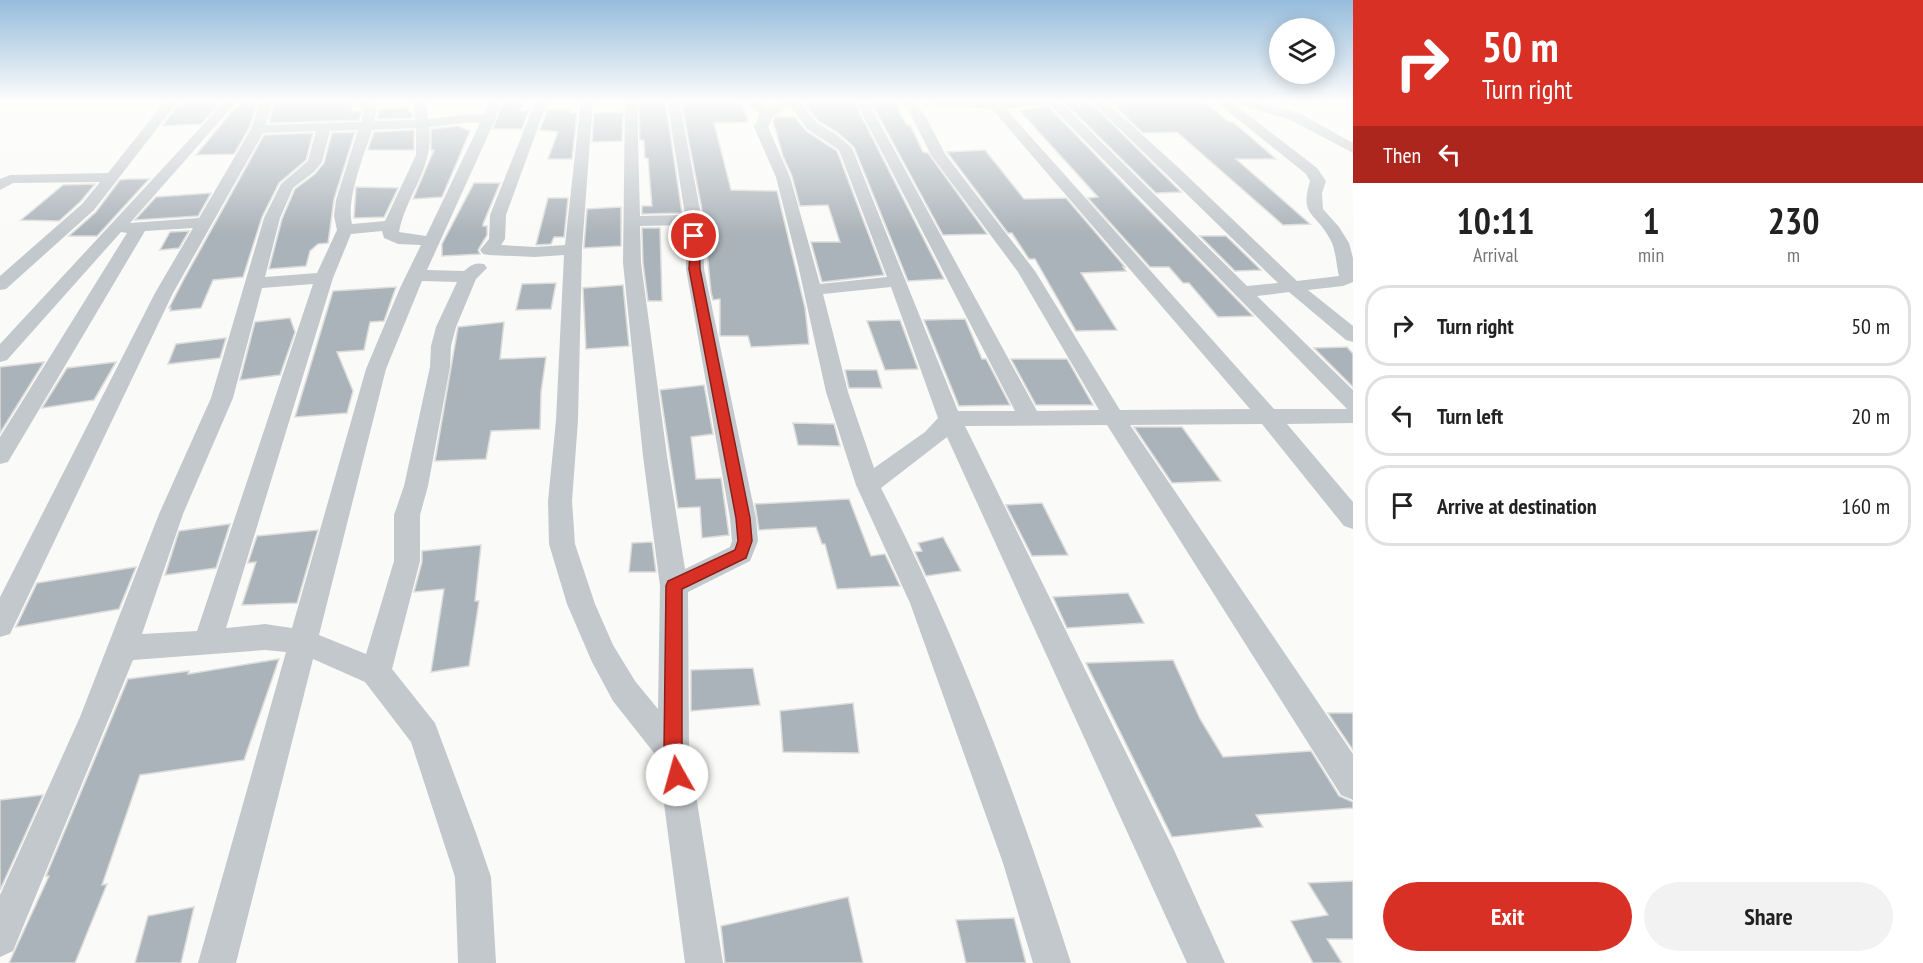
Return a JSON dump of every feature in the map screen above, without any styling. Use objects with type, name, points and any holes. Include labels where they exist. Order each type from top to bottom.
[{"type":"street","points":[[0,285],[88,207],[139,145]]},
{"type":"street","points":[[0,356],[190,145]]},
{"type":"street","points":[[0,625],[164,293],[249,145]]},
{"type":"street","points":[[0,939],[123,648],[171,514],[222,398],[266,237],[286,187],[315,162],[320,145]]},
{"type":"street","points":[[207,644],[324,278],[345,230],[342,216],[344,200],[361,145]]},
{"type":"street","points":[[425,145],[420,168],[391,225],[390,234],[398,239],[432,241]]},
{"type":"street","points":[[217,963],[376,369],[416,275],[476,145]]},
{"type":"street","points":[[416,275],[468,277],[476,272],[497,239],[498,215],[525,145]]},
{"type":"street","points":[[583,145],[573,249],[567,420],[560,501],[562,544],[581,604],[602,653],[624,691],[673,752]]},
{"type":"street","points":[[632,145],[632,263],[655,456],[674,586],[673,752],[704,963]]},
{"type":"street","points":[[674,586],[741,554],[745,541],[743,518],[694,269],[694,220],[682,145]]},
{"type":"street","points":[[769,145],[783,177],[837,392],[868,485],[924,603],[1021,863],[1052,963]]},
{"type":"street","points":[[840,145],[844,148],[898,281],[950,419],[1161,863],[1206,963]]},
{"type":"street","points":[[885,145],[1031,420]]},
{"type":"street","points":[[933,145],[938,155],[1026,271],[1114,418],[1353,783]]},
{"type":"street","points":[[1030,145],[1267,415],[1353,519]]},
{"type":"street","points":[[1095,145],[1353,403]]},
{"type":"street","points":[[1144,145],[1292,286],[1353,336]]},
{"type":"street","points":[[1280,145],[1312,171],[1318,181],[1312,197],[1317,215],[1339,239],[1353,250]]},
{"type":"street","points":[[3,181],[114,177]]},
{"type":"street","points":[[1164,213],[1214,210]]},
{"type":"street","points":[[633,221],[694,220]]},
{"type":"street","points":[[113,228],[205,222]]},
{"type":"street","points":[[345,230],[391,225]]},
{"type":"street","points":[[0,456],[139,227]]},
{"type":"street","points":[[1241,292],[1343,282],[1348,277],[1339,239]]},
{"type":"street","points":[[489,250],[535,252],[573,249]]},
{"type":"street","points":[[376,672],[407,561],[407,515],[416,486],[440,367],[441,346],[446,327],[468,277]]},
{"type":"street","points":[[253,283],[324,278]]},
{"type":"street","points":[[813,290],[898,281]]},
{"type":"street","points":[[868,485],[933,438],[950,419],[1353,416]]},
{"type":"street","points":[[123,648],[207,644],[266,637],[303,642],[376,672],[423,734],[459,833],[473,877],[477,963]]},
{"type":"building","points":[[204,145],[239,145],[234,154],[196,155]]},
{"type":"building","points":[[258,145],[310,145],[306,160],[279,183],[262,217],[243,277],[213,280],[201,308],[170,311],[171,308],[169,308]]},
{"type":"building","points":[[329,145],[351,145],[334,199],[328,243],[318,244],[310,251],[306,266],[269,269],[282,219],[295,189],[315,174],[324,163]]},
{"type":"building","points":[[370,145],[414,145],[414,150],[368,150]]},
{"type":"building","points":[[431,145],[464,145],[442,197],[413,199],[434,150],[431,150]]},
{"type":"building","points":[[553,145],[574,145],[572,159],[548,159]]},
{"type":"building","points":[[644,145],[672,145],[682,213],[642,214],[642,206],[652,206],[648,158],[645,158]]},
{"type":"building","points":[[690,145],[720,145],[731,190],[777,191],[805,308],[809,344],[751,347],[748,336],[720,336],[720,299],[713,300],[711,292],[704,220]]},
{"type":"building","points":[[780,145],[828,145],[837,151],[884,275],[822,282],[811,242],[840,242],[828,205],[800,206],[792,176]]},
{"type":"building","points":[[852,145],[876,145],[944,279],[908,281]]},
{"type":"building","points":[[894,145],[920,145],[923,152],[928,153],[987,234],[943,235]]},
{"type":"building","points":[[1051,145],[1086,145],[1253,316],[1218,317],[1189,283],[1183,283],[1169,267],[1150,267],[1088,198],[1098,197]]},
{"type":"building","points":[[1107,145],[1133,145],[1181,192],[1156,193]]},
{"type":"building","points":[[1192,145],[1260,145],[1276,159],[1236,159],[1310,224],[1283,225]]},
{"type":"building","points":[[985,150],[1024,199],[1066,198],[1125,267],[1123,267],[1126,271],[1081,273],[1117,330],[1076,331],[1035,259],[1029,259],[1012,233],[1008,233],[947,152]]},
{"type":"building","points":[[149,179],[97,236],[69,236],[96,212],[120,180]]},
{"type":"building","points":[[474,183],[500,183],[483,224],[487,226],[487,235],[478,250],[480,254],[442,256],[442,244]]},
{"type":"building","points":[[95,184],[80,202],[59,221],[21,220],[63,185]]},
{"type":"building","points":[[356,187],[398,188],[384,217],[354,218]]},
{"type":"building","points":[[211,193],[198,216],[135,220],[156,197]]},
{"type":"building","points":[[548,198],[568,198],[564,237],[554,237],[551,244],[536,245]]},
{"type":"building","points":[[621,207],[621,246],[584,248],[587,209]]},
{"type":"building","points":[[642,228],[660,228],[662,301],[648,301],[643,263]]},
{"type":"building","points":[[189,231],[179,248],[160,250],[170,232]]},
{"type":"building","points":[[1200,236],[1226,236],[1261,270],[1235,271]]},
{"type":"building","points":[[556,283],[551,309],[516,310],[522,284]]},
{"type":"building","points":[[623,285],[629,346],[586,349],[583,288]]},
{"type":"building","points":[[396,287],[384,321],[370,322],[364,350],[337,352],[353,391],[347,413],[295,417],[333,291]]},
{"type":"building","points":[[290,318],[295,332],[280,375],[240,380],[255,322]]},
{"type":"building","points":[[965,319],[982,359],[986,359],[1010,405],[959,406],[924,320]]},
{"type":"building","points":[[900,320],[918,369],[885,370],[867,321]]},
{"type":"building","points":[[504,322],[500,359],[546,357],[541,392],[540,429],[491,431],[486,459],[435,461],[458,327]]},
{"type":"building","points":[[226,338],[220,358],[168,364],[176,344]]},
{"type":"building","points":[[1347,347],[1353,354],[1353,387],[1314,348]]},
{"type":"building","points":[[1011,359],[1067,359],[1093,405],[1036,405]]},
{"type":"building","points":[[44,362],[0,433],[0,367]]},
{"type":"building","points":[[116,362],[94,400],[42,408],[67,368]]},
{"type":"building","points":[[845,370],[877,370],[882,388],[849,388]]},
{"type":"building","points":[[704,385],[713,434],[691,437],[696,479],[721,478],[729,535],[702,538],[700,507],[678,508],[660,390]]},
{"type":"building","points":[[793,423],[834,424],[840,446],[798,445]]},
{"type":"building","points":[[1134,427],[1182,427],[1221,481],[1172,483]]},
{"type":"building","points":[[849,499],[871,556],[885,554],[900,586],[837,589],[825,544],[822,544],[816,527],[759,530],[755,504]]},
{"type":"building","points":[[1042,503],[1068,555],[1032,556],[1006,505]]},
{"type":"building","points":[[230,524],[216,568],[165,575],[179,531]]},
{"type":"building","points":[[318,530],[297,603],[242,605],[256,562],[248,563],[257,536]]},
{"type":"building","points":[[943,537],[961,571],[926,576],[915,552],[922,551],[918,543]]},
{"type":"building","points":[[652,542],[656,572],[629,572],[632,543]]},
{"type":"building","points":[[481,545],[475,601],[479,601],[469,666],[431,672],[444,589],[414,592],[422,562],[422,551]]},
{"type":"building","points":[[136,567],[119,609],[16,627],[37,583]]},
{"type":"building","points":[[1128,593],[1144,623],[1067,628],[1053,597]]},
{"type":"building","points":[[279,659],[244,760],[140,775],[102,885],[107,884],[75,963],[9,963],[49,876],[46,876],[128,679],[189,671],[188,674]]},
{"type":"building","points":[[1173,660],[1200,719],[1223,757],[1311,751],[1339,796],[1353,802],[1353,808],[1256,815],[1263,827],[1172,837],[1086,663]]},
{"type":"building","points":[[753,668],[760,705],[691,711],[691,670]]},
{"type":"building","points":[[853,703],[859,753],[783,752],[780,711]]},
{"type":"building","points":[[1328,713],[1353,713],[1353,750]]},
{"type":"building","points":[[43,795],[0,890],[0,800]]},
{"type":"building","points":[[1353,881],[1353,939],[1327,939],[1342,963],[1313,963],[1291,921],[1328,915],[1308,883]]},
{"type":"building","points":[[848,897],[863,963],[725,963],[721,926]]},
{"type":"building","points":[[194,907],[181,963],[135,963],[148,916]]},
{"type":"building","points":[[1014,918],[1026,963],[966,963],[956,920]]},
{"type":"route","points":[[677,775],[673,752],[674,586],[741,554],[745,541],[743,518],[694,269],[694,236]]}]
